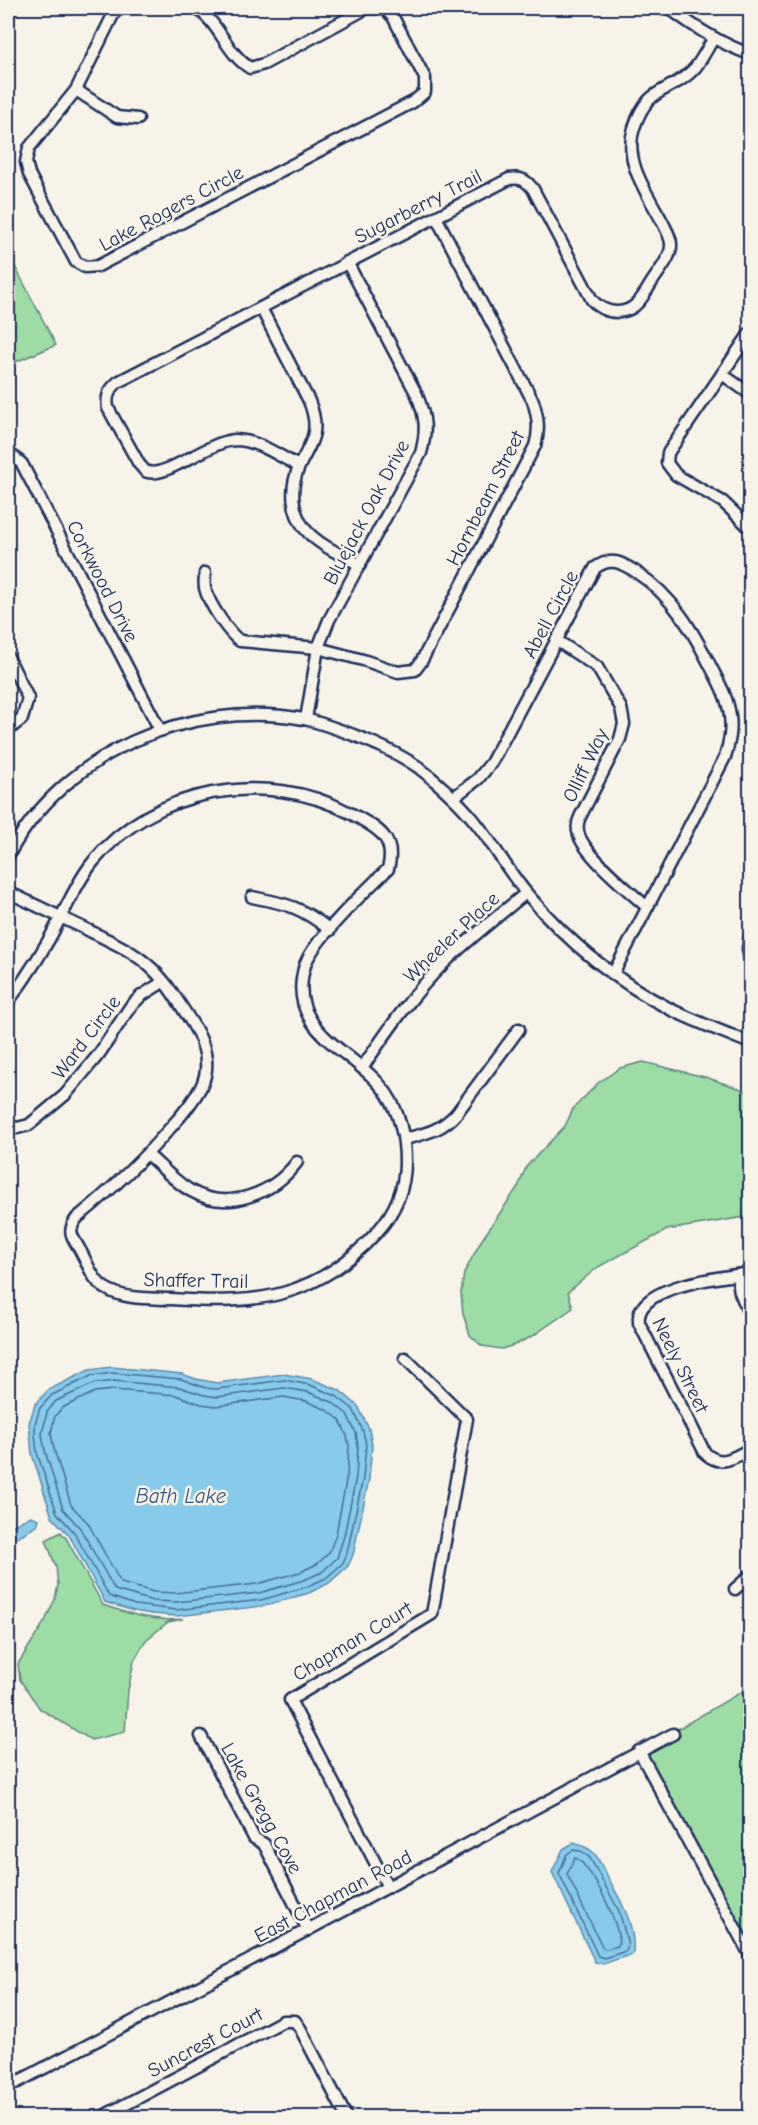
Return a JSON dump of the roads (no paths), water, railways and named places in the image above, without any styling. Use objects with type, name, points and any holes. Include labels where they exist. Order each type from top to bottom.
[{"type":"street","name":"Lake Rogers Circle","points":[[121,8],[114,13],[76,90],[29,148],[26,162],[29,174],[76,262],[85,267],[98,266],[413,102],[425,92],[425,78],[393,16],[384,8]]},
{"type":"street","points":[[196,8],[206,13],[239,62],[250,68],[264,64],[367,8],[375,8]]},
{"type":"street","points":[[669,8],[691,25],[750,54]]},
{"type":"street","name":"Sugarberry Trail","points":[[299,466],[257,444],[234,440],[212,445],[165,471],[156,473],[145,471],[108,408],[107,398],[111,388],[118,382],[509,179],[526,180],[534,189],[592,300],[599,308],[610,312],[632,309],[640,301],[668,257],[671,246],[668,232],[637,173],[630,142],[633,129],[640,110],[649,98],[693,69],[714,38]]},
{"type":"street","points":[[76,90],[117,117],[138,119]]},
{"type":"street","name":"Hornbeam Street","points":[[318,648],[398,672],[415,670],[524,467],[539,433],[538,416],[533,401],[436,217]]},
{"type":"street","name":"Bluejack Oak Drive","points":[[306,719],[318,648],[329,620],[421,453],[426,435],[425,415],[417,395],[347,262]]},
{"type":"street","points":[[261,308],[315,417],[314,432],[293,481],[292,493],[298,517],[306,530],[318,540],[360,565]]},
{"type":"street","points":[[750,333],[668,453],[667,463],[675,475],[723,502],[750,528]]},
{"type":"street","points":[[722,374],[750,394]]},
{"type":"street","name":"Corkwood Drive","points":[[8,454],[22,464],[160,730]]},
{"type":"street","name":"Abell Circle","points":[[454,797],[478,779],[491,763],[595,568],[611,560],[621,563],[650,582],[672,602],[686,621],[725,696],[730,716],[731,735],[725,757],[614,974]]},
{"type":"street","points":[[205,573],[205,588],[225,628],[232,636],[248,643],[318,648]]},
{"type":"street","name":"Olliff Way","points":[[556,639],[597,667],[621,708],[624,724],[620,739],[577,823],[578,834],[582,843],[609,873],[647,908]]},
{"type":"street","points":[[8,657],[28,698],[22,719],[8,730]]},
{"type":"street","points":[[8,856],[19,836],[37,813],[81,772],[122,746],[160,730],[225,716],[254,715],[306,719],[383,747],[419,768],[454,797],[479,827],[526,893],[551,922],[579,948],[614,974],[672,1010],[750,1043]]},
{"type":"street","name":"Shaffer Trail","points":[[8,892],[127,950],[149,965],[202,1040],[206,1056],[202,1086],[188,1107],[148,1155],[119,1183],[76,1218],[71,1226],[71,1234],[103,1287],[129,1296],[226,1302],[279,1295],[341,1266],[378,1230],[396,1206],[405,1178],[405,1138],[386,1093],[362,1068],[327,1041],[310,1018],[302,998],[302,982],[306,963],[330,930],[387,869],[391,857],[390,844],[383,834],[348,812],[308,796],[269,789],[236,789],[202,795],[170,805],[138,822],[94,861],[76,885],[61,917]]},
{"type":"street","name":"Wheeler Place","points":[[362,1068],[399,1013],[440,967],[461,946],[526,893]]},
{"type":"street","points":[[252,897],[289,904],[310,914],[330,930]]},
{"type":"street","points":[[8,1002],[28,975],[61,917]]},
{"type":"street","points":[[750,936],[748,949],[750,958]]},
{"type":"street","name":"Ward Circle","points":[[8,1125],[16,1128],[29,1125],[64,1095],[99,1054],[130,1007],[141,996],[163,982]]},
{"type":"street","points":[[405,1138],[435,1131],[447,1124],[519,1029]]},
{"type":"street","points":[[148,1155],[192,1192],[207,1198],[227,1200],[253,1196],[273,1187],[287,1176],[297,1162]]},
{"type":"street","name":"Neely Street","points":[[750,1273],[675,1287],[646,1302],[641,1307],[638,1316],[639,1323],[705,1453],[720,1462],[728,1461],[750,1449]]},
{"type":"street","points":[[737,1275],[740,1292],[750,1316]]},
{"type":"street","name":"Chapman Court","points":[[388,1887],[290,1700],[432,1614],[467,1419],[405,1358]]},
{"type":"street","points":[[735,1589],[750,1576]]},
{"type":"street","name":"East Chapman Road","points":[[8,2085],[311,1928],[673,1734]]},
{"type":"street","name":"Lake Gregg Cove","points":[[201,1736],[254,1838],[264,1844],[311,1928]]},
{"type":"street","points":[[639,1751],[750,1955]]},
{"type":"street","name":"Suncrest Court","points":[[100,2118],[283,2021],[295,2021],[300,2028],[346,2118]]},
{"type":"water","name":"Bath Lake","points":[[112,1367],[182,1374],[217,1383],[284,1374],[312,1379],[339,1390],[358,1406],[369,1429],[372,1445],[369,1479],[353,1555],[348,1566],[329,1583],[309,1593],[263,1606],[177,1616],[134,1611],[105,1602],[69,1535],[52,1517],[32,1454],[29,1423],[35,1405],[48,1390],[89,1370]]},
{"type":"water","points":[[31,1516],[39,1519],[37,1526],[8,1542],[8,1528]]},
{"type":"water","points":[[573,1843],[594,1853],[617,1893],[632,1932],[633,1954],[603,1964],[595,1962],[552,1872],[563,1849]]}]
